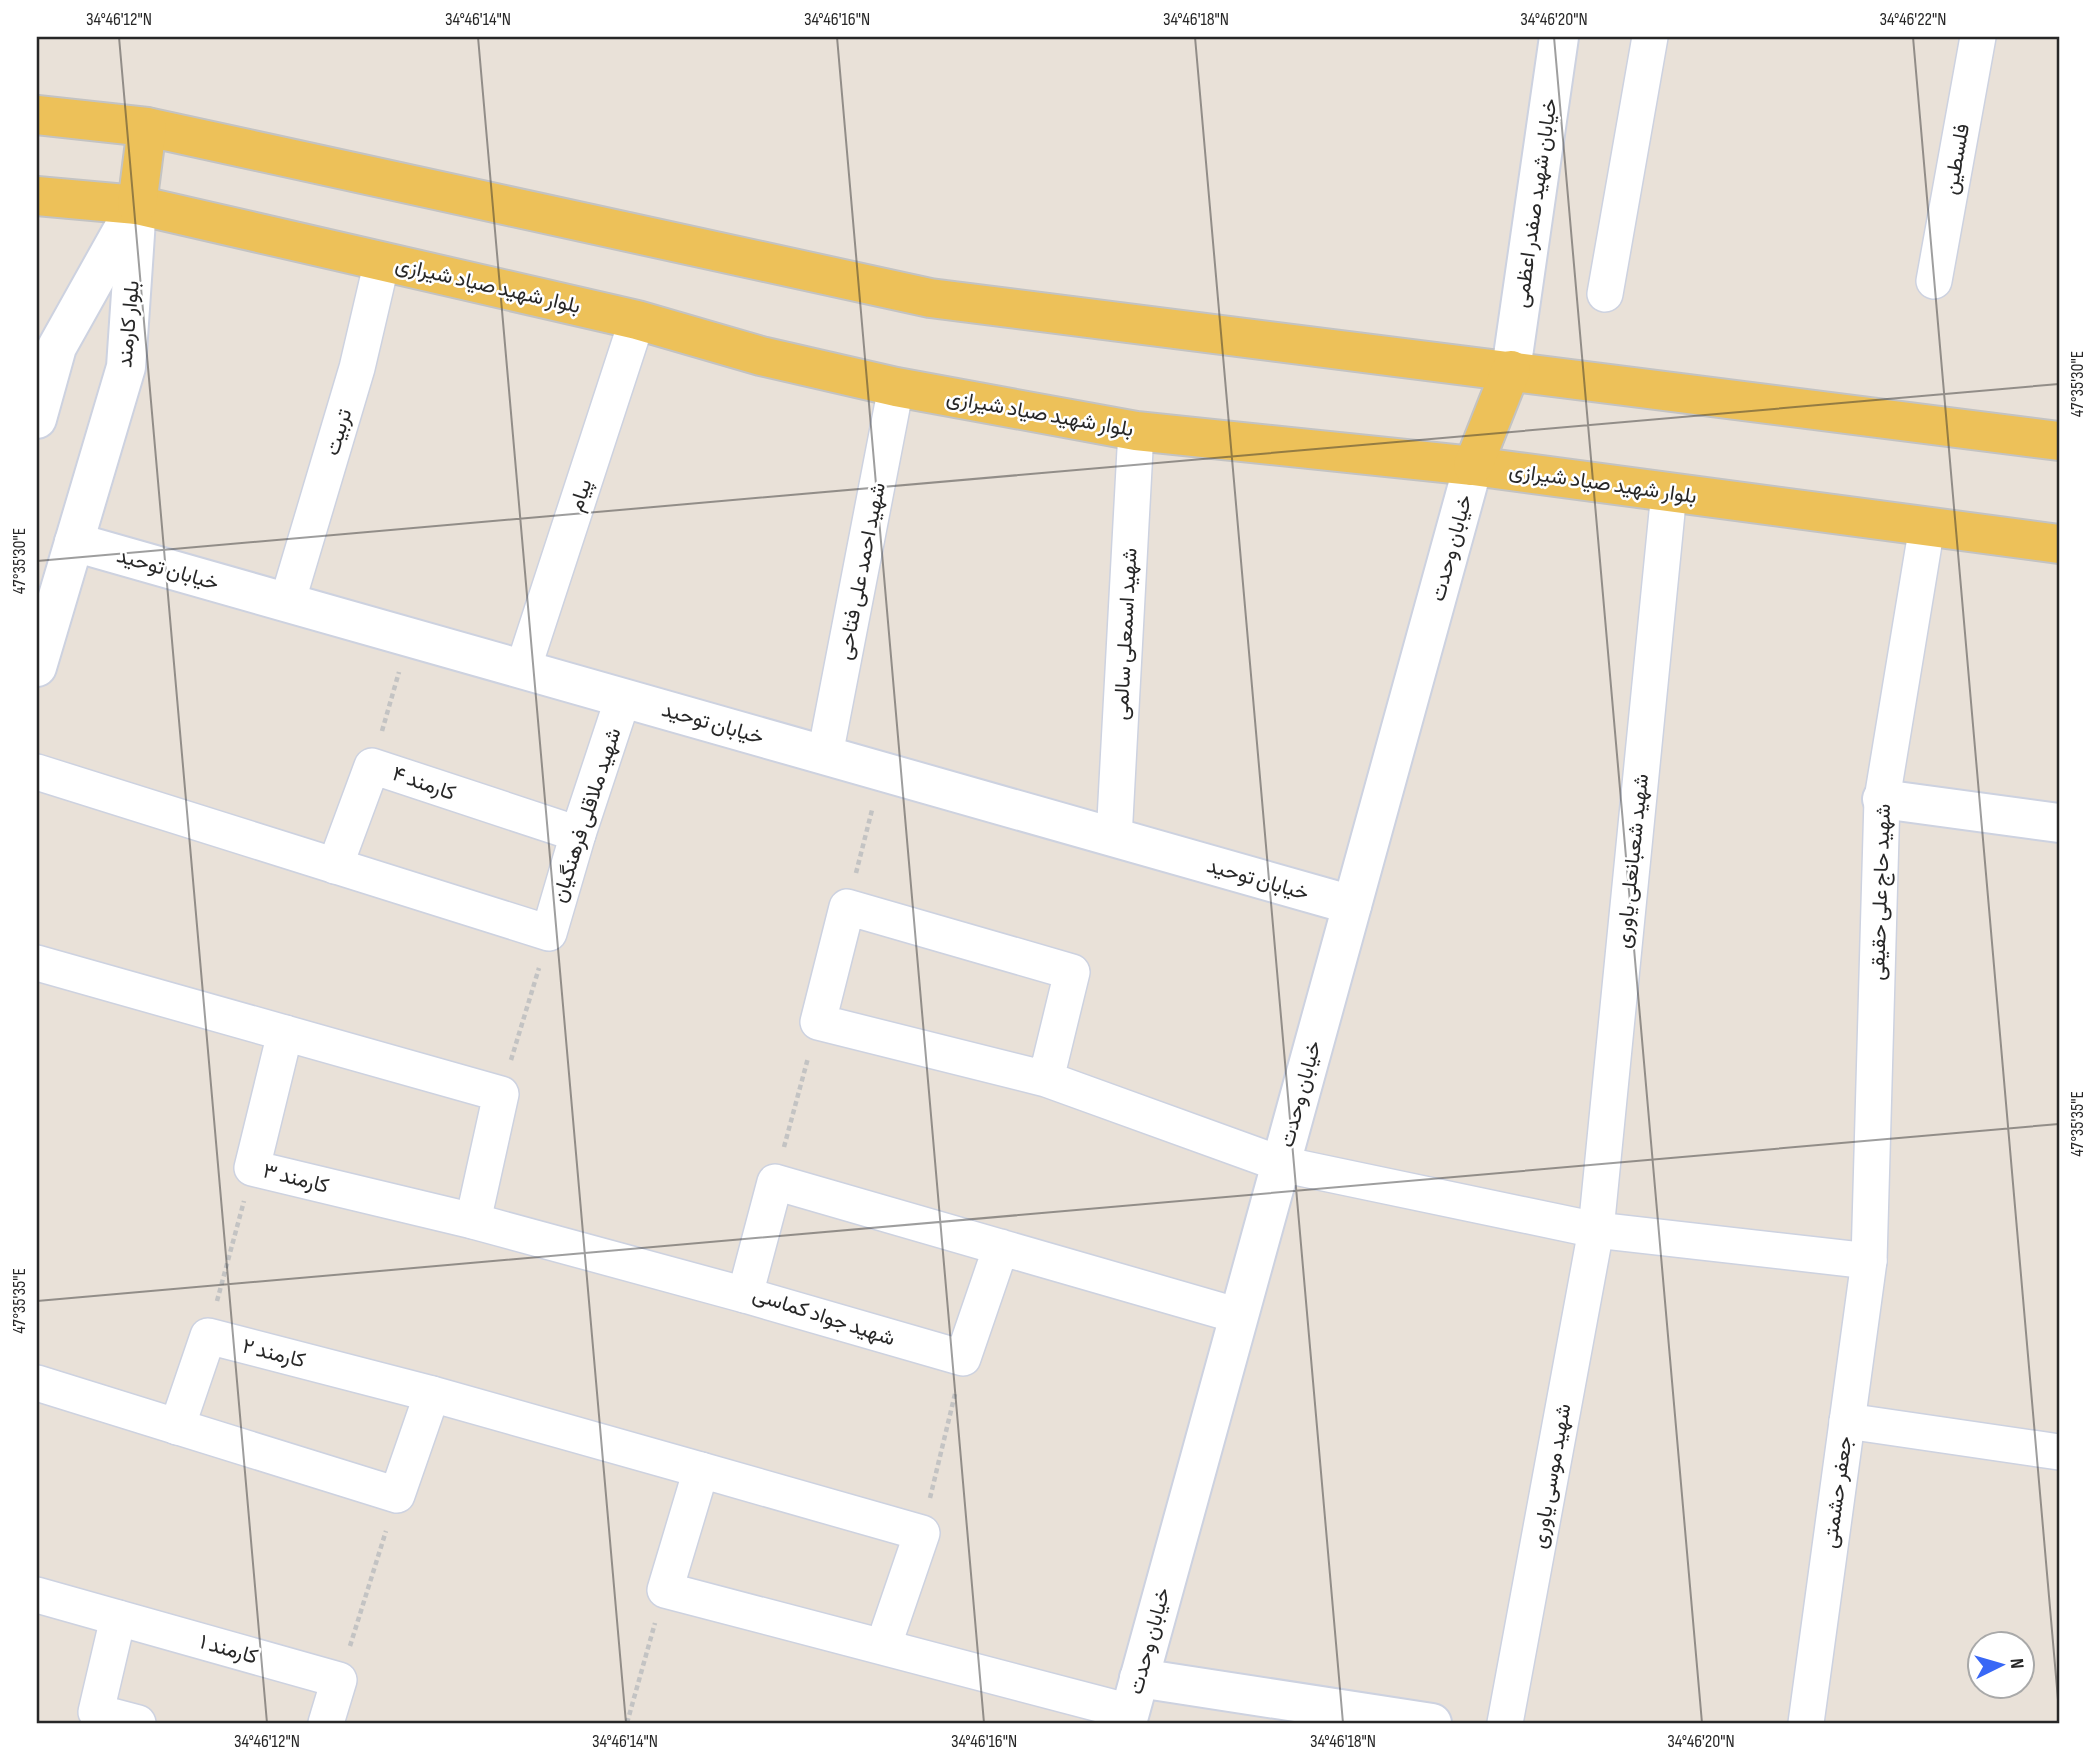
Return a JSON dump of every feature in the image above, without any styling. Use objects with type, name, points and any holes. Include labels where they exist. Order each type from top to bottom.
[{"type":"main road","points":[[37,115],[147,127],[930,298],[2059,440]]},
{"type":"main road","points":[[137,205],[147,127]]},
{"type":"main road","name":"بلوار شهید صیاد شیرازی","points":[[37,196],[137,205],[637,320],[761,356],[896,387],[1136,431],[1473,466],[2059,544]]},
{"type":"main road","points":[[1473,466],[1511,370]]},
{"type":"street","name":"خیابان شهید صفدر اعظمی","points":[[1511,370],[1559,37]]},
{"type":"street","points":[[1605,294],[1650,37]]},
{"type":"street","name":"فلسطین","points":[[1934,281],[1978,37]]},
{"type":"street","name":"بلوار کارمند","points":[[37,419],[57,347],[137,205]]},
{"type":"street","name":"بلوار کارمند","points":[[37,667],[126,367],[137,205]]},
{"type":"street","name":"تربیت","points":[[287,603],[357,368],[382,261]]},
{"type":"street","name":"پیام","points":[[523,669],[637,320]]},
{"type":"street","name":"شهید احمد علی فتاحی","points":[[825,755],[896,387]]},
{"type":"street","name":"شهید اسمعلی سالمی","points":[[1114,838],[1136,431]]},
{"type":"street","name":"خیابان وحدت","points":[[1132,1704],[1473,466]]},
{"type":"street","name":"شهید شعبانعلی یاوری","points":[[1596,1230],[1669,492]]},
{"type":"street","name":"شهید حاج علی حقیقی","points":[[1869,1261],[1882,799],[1927,526]]},
{"type":"street","name":"خیابان توحید","points":[[74,542],[1352,905]]},
{"type":"street","name":"شهید ملاقلی فرهنگیان","points":[[549,933],[623,698]]},
{"type":"street","name":"کارمند ۴","points":[[335,866],[372,766],[578,834]]},
{"type":"street","points":[[37,772],[549,933]]},
{"type":"street","points":[[1882,799],[2059,823]]},
{"type":"street","points":[[1046,1079],[1072,972],[847,907],[818,1022],[1046,1079],[1281,1164],[1596,1230],[1869,1261]]},
{"type":"street","points":[[37,963],[501,1094],[473,1221]]},
{"type":"street","name":"کارمند ۳","points":[[285,1033],[253,1168],[473,1221],[745,1295]]},
{"type":"street","points":[[775,1182],[1239,1316]]},
{"type":"street","name":"شهید جواد کماسی","points":[[775,1182],[745,1295],[963,1359]]},
{"type":"street","name":"شهید موسی یاوری","points":[[1505,1723],[1596,1230]]},
{"type":"street","points":[[963,1359],[1001,1247]]},
{"type":"street","name":"جعفر حشمتی","points":[[1806,1723],[1869,1261]]},
{"type":"street","points":[[177,1427],[208,1336]]},
{"type":"street","name":"کارمند ۲","points":[[208,1336],[432,1394],[922,1533]]},
{"type":"street","points":[[37,1384],[397,1495],[432,1394]]},
{"type":"street","points":[[1847,1421],[2059,1452]]},
{"type":"street","points":[[701,1470],[665,1590],[883,1647],[1132,1704],[1432,1723]]},
{"type":"street","points":[[883,1647],[922,1533]]},
{"type":"street","name":"کارمند ۱","points":[[37,1595],[339,1680]]},
{"type":"street","points":[[118,1618],[94,1718],[138,1723]]},
{"type":"street","points":[[326,1723],[339,1680]]},
{"type":"path","points":[[372,766],[409,637]]},
{"type":"path","points":[[847,907],[882,772]]},
{"type":"path","points":[[501,1094],[549,933]]},
{"type":"path","points":[[775,1182],[818,1022]]},
{"type":"path","points":[[208,1336],[253,1168]]},
{"type":"path","points":[[922,1533],[963,1359]]},
{"type":"path","points":[[339,1680],[401,1483]]},
{"type":"path","points":[[626,1723],[665,1590]]}]
